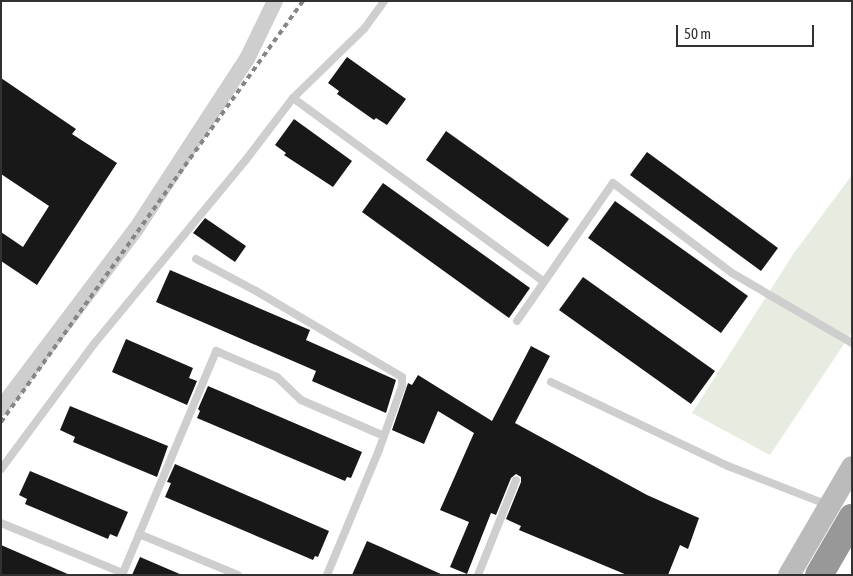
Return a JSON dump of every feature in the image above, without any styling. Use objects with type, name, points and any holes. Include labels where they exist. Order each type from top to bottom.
[{"type":"highway","points":[[819,575],[841,512]]},
{"type":"street","points":[[1,408],[136,229],[247,59],[275,1]]},
{"type":"street","points":[[789,575],[841,512],[852,467]]},
{"type":"lane","points":[[1,469],[94,344],[246,161],[293,98],[364,29],[384,1]]},
{"type":"lane","points":[[293,98],[544,282]]},
{"type":"lane","points":[[517,321],[613,183],[732,272],[852,343]]},
{"type":"lane","points":[[196,260],[256,291],[402,377],[402,386],[384,436],[327,575]]},
{"type":"lane","points":[[1,523],[123,574],[216,352],[277,377],[301,400],[384,436]]},
{"type":"lane","points":[[551,382],[728,466],[841,512]]},
{"type":"lane","points":[[478,575],[516,480]]},
{"type":"lane","points":[[139,534],[238,575]]},
{"type":"shaded area","points":[[852,175],[852,332],[770,455],[692,413],[794,253]]},
{"type":"building","points":[[347,57],[406,99],[387,125],[376,118],[374,120],[337,94],[339,91],[328,83]]},
{"type":"building","points":[[1,78],[76,129],[72,134],[117,163],[37,285],[1,261],[1,232],[23,247],[49,206],[1,174]]},
{"type":"building","points":[[294,119],[352,161],[333,187],[284,155],[286,153],[275,145]]},
{"type":"building","points":[[446,131],[569,219],[548,247],[426,160]]},
{"type":"building","points":[[647,152],[778,248],[761,271],[630,175]]},
{"type":"building","points":[[383,183],[530,288],[509,318],[362,212]]},
{"type":"building","points":[[615,201],[748,296],[721,333],[588,238]]},
{"type":"building","points":[[205,218],[246,246],[235,262],[193,233]]},
{"type":"building","points":[[170,270],[310,330],[306,340],[396,380],[386,413],[312,381],[316,371],[156,302]]},
{"type":"building","points":[[583,277],[715,371],[691,404],[559,310]]},
{"type":"building","points":[[126,339],[193,368],[189,378],[197,381],[187,405],[112,372]]},
{"type":"building","points":[[531,346],[550,356],[515,423],[647,495],[699,518],[688,549],[680,545],[668,575],[627,575],[519,530],[521,526],[506,519],[521,482],[521,477],[516,474],[511,478],[496,515],[491,513],[467,574],[450,567],[469,522],[440,510],[474,433],[438,411],[424,444],[392,430],[408,383],[412,385],[418,375],[492,421]]},
{"type":"building","points":[[208,386],[362,452],[351,478],[347,477],[345,481],[197,418],[200,411],[198,409]]},
{"type":"building","points":[[70,406],[168,446],[157,477],[73,442],[75,437],[60,430]]},
{"type":"building","points":[[175,464],[329,531],[318,557],[315,556],[313,560],[165,497],[171,483],[167,482]]},
{"type":"building","points":[[30,471],[128,512],[117,537],[110,534],[108,539],[25,504],[27,499],[19,495]]},
{"type":"building","points":[[367,541],[383,548],[443,575],[352,575]]},
{"type":"building","points":[[1,545],[70,575],[1,575]]},
{"type":"building","points":[[140,557],[182,575],[132,575]]},
{"type":"railway","points":[[1,422],[303,1]]}]
